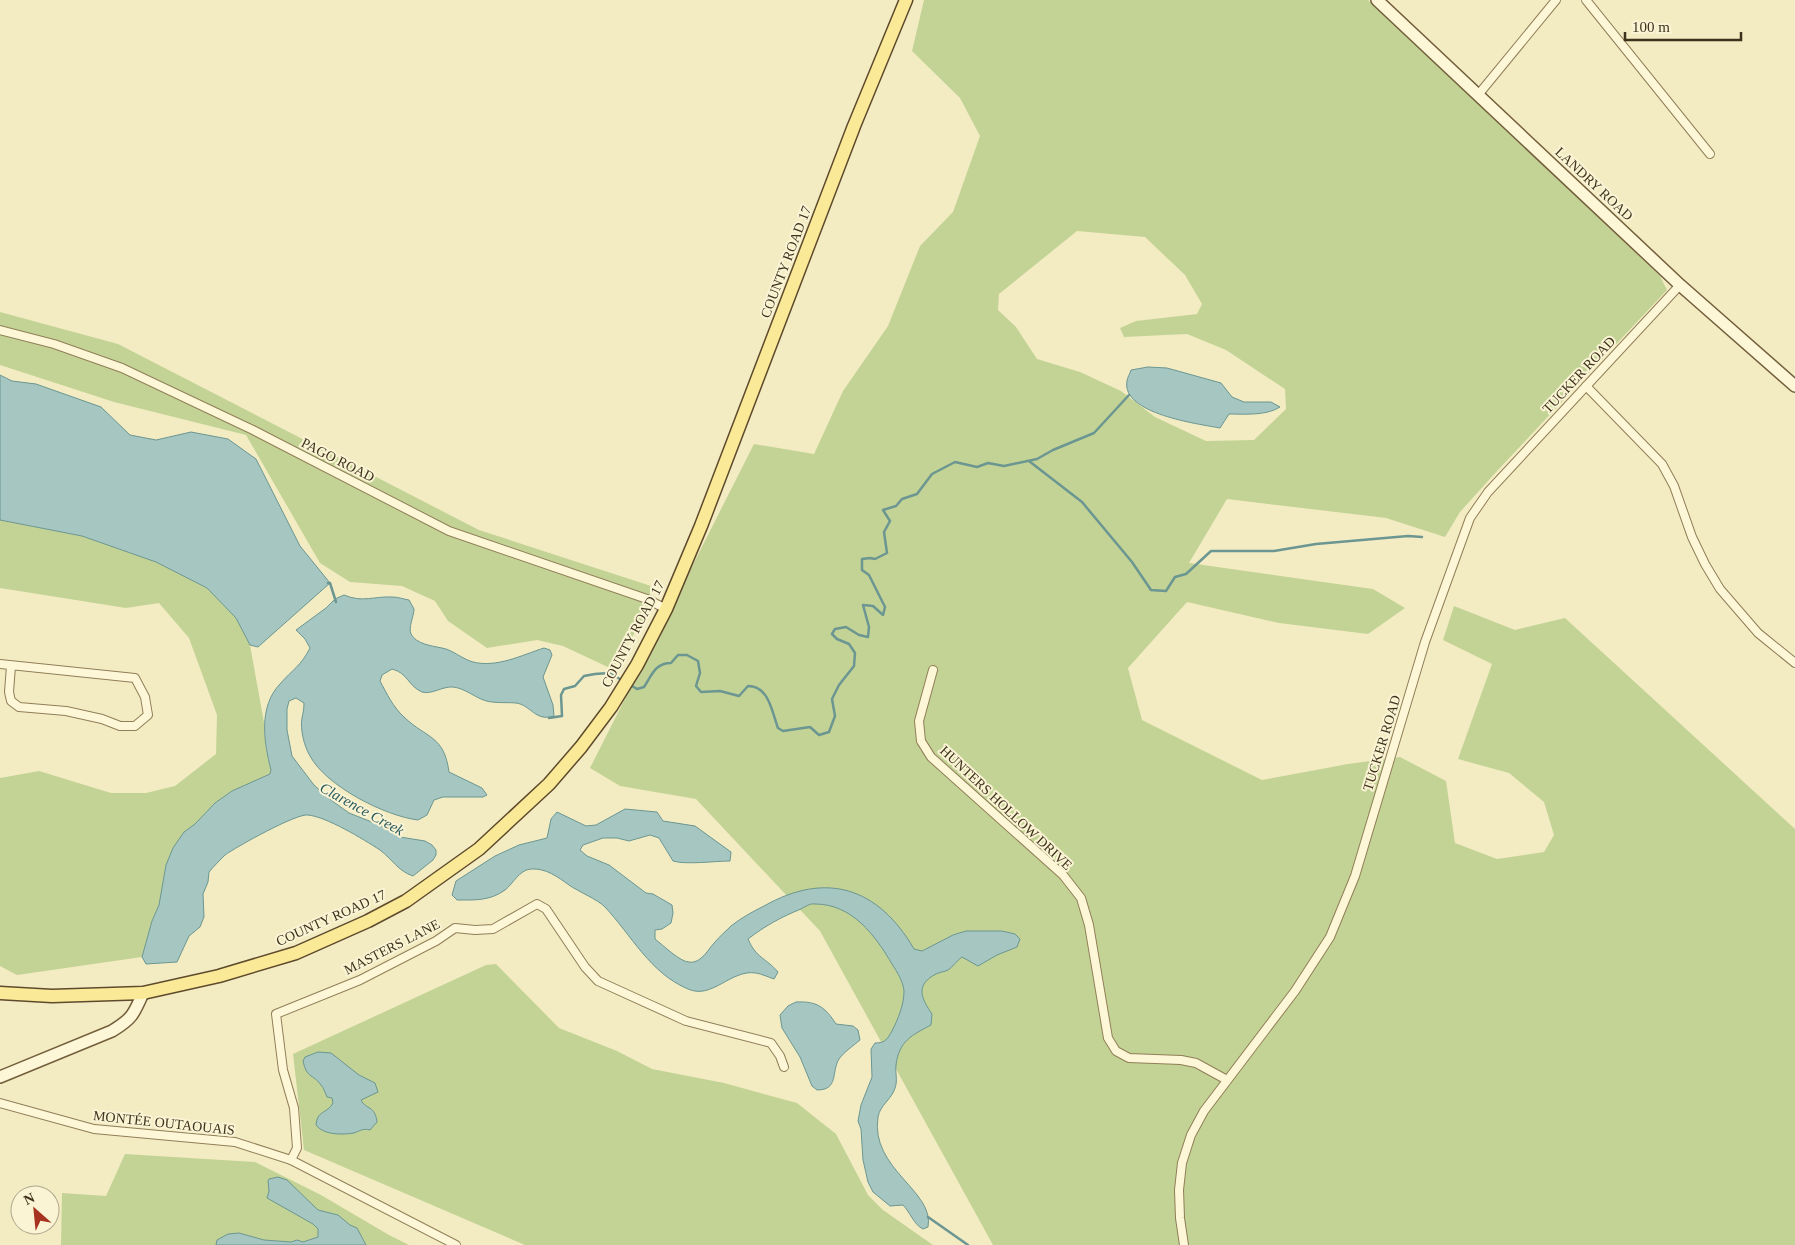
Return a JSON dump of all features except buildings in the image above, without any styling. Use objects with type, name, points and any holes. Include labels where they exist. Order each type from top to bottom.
[{"type":"main road","name":"COUNTY ROAD 17","points":[[0,993],[52,996],[143,993],[219,976],[296,953],[368,921],[406,901],[479,849],[549,784],[581,747],[611,707],[637,665],[666,609],[701,526],[851,135],[906,0]]},
{"type":"main road","name":"LANDRY ROAD","points":[[1377,0],[1680,285],[1795,386]]},
{"type":"main road","points":[[0,1077],[112,1031],[126,1022],[135,1013],[143,993]]},
{"type":"street","points":[[1478,96],[1556,0]]},
{"type":"street","points":[[1586,0],[1710,154]]},
{"type":"street","name":"TUCKER ROAD","points":[[1184,1245],[1180,1218],[1179,1190],[1182,1163],[1191,1135],[1204,1111],[1295,992],[1330,937],[1354,876],[1426,642],[1470,518],[1488,492],[1680,285]]},
{"type":"street","name":"PAGO ROAD","points":[[0,330],[54,344],[122,368],[253,430],[449,531],[647,599],[666,609]]},
{"type":"street","points":[[1586,386],[1662,464],[1674,486],[1692,536],[1720,588],[1758,633],[1795,663]]},
{"type":"street","points":[[0,664],[135,678],[145,697],[148,716],[135,726],[120,726],[102,719],[66,711],[19,707],[11,701],[9,692],[11,666]]},
{"type":"street","name":"HUNTERS HOLLOW DRIVE","points":[[933,670],[918,721],[921,741],[931,758],[1062,875],[1081,898],[1089,925],[1108,1038],[1116,1051],[1129,1058],[1181,1060],[1196,1064],[1227,1080]]},
{"type":"street","name":"MASTERS LANE","points":[[291,1160],[297,1148],[294,1108],[283,1070],[276,1014],[360,980],[436,941],[456,928],[493,929],[537,904],[546,909],[585,967],[598,981],[686,1020],[771,1043],[784,1066]]},
{"type":"street","name":"MONTÉE OUTAOUAIS","points":[[0,1103],[94,1129],[235,1142],[291,1160],[456,1245]]},
{"type":"green space","points":[[924,0],[1368,0],[1660,276],[1667,290],[1460,512],[1445,537],[1386,518],[1227,499],[1189,563],[1373,589],[1405,608],[1368,634],[1279,623],[1187,602],[1128,668],[1142,720],[1262,780],[1348,764],[1400,757],[1446,781],[1455,843],[1497,859],[1544,852],[1554,835],[1544,802],[1509,773],[1458,759],[1492,664],[1443,640],[1454,606],[1515,630],[1565,618],[1795,829],[1795,1245],[993,1245],[820,931],[696,799],[620,786],[590,768],[754,444],[814,454],[843,391],[888,326],[920,246],[953,212],[980,136],[960,98],[912,51]],"holes":[[[1077,231],[1145,237],[1185,275],[1202,304],[1197,314],[1136,321],[1120,328],[1124,337],[1187,334],[1226,350],[1285,389],[1286,409],[1254,440],[1206,441],[1155,417],[1121,391],[1080,372],[1037,359],[1016,327],[998,310],[999,294]]]},
{"type":"green space","points":[[0,312],[118,344],[479,530],[651,586],[647,613],[612,669],[563,646],[537,640],[487,648],[448,621],[435,601],[402,586],[350,582],[320,563],[246,435],[114,402],[0,365]]},
{"type":"green space","points":[[0,520],[82,536],[156,562],[207,588],[236,618],[250,645],[265,728],[270,774],[232,791],[215,803],[184,833],[166,865],[159,905],[152,921],[142,957],[17,975],[0,966],[0,778],[39,771],[111,793],[146,793],[175,786],[216,754],[217,715],[189,638],[159,603],[126,608],[0,588]]},
{"type":"green space","points":[[496,964],[559,1028],[617,1051],[652,1069],[724,1083],[797,1103],[836,1134],[868,1195],[883,1210],[933,1245],[525,1245],[304,1150],[293,1054],[486,965]]},
{"type":"green space","points":[[125,1154],[255,1162],[321,1195],[409,1245],[61,1245],[62,1193],[106,1196]]},
{"type":"water","points":[[1148,367],[1167,368],[1221,383],[1232,397],[1244,402],[1271,402],[1280,407],[1262,413],[1229,414],[1220,428],[1163,415],[1136,402],[1128,392],[1127,380],[1131,370]]},
{"type":"water","points":[[0,375],[12,381],[36,384],[101,407],[130,435],[156,440],[191,432],[228,439],[256,459],[300,546],[330,583],[258,647],[250,645],[236,618],[207,588],[156,562],[82,536],[0,520]]},
{"type":"water","points":[[344,595],[357,599],[392,597],[409,600],[414,609],[410,629],[413,637],[420,642],[446,649],[473,662],[500,662],[544,648],[550,650],[552,655],[543,677],[553,705],[554,716],[542,717],[521,704],[485,701],[457,688],[449,687],[426,693],[422,692],[405,676],[392,669],[382,675],[380,681],[393,705],[412,724],[439,744],[447,760],[449,772],[482,788],[487,795],[483,797],[443,797],[434,800],[427,815],[418,820],[389,813],[374,806],[358,798],[329,778],[318,767],[306,747],[302,727],[304,703],[296,698],[289,701],[287,730],[292,756],[314,785],[349,813],[382,826],[400,837],[425,841],[436,850],[436,855],[433,860],[413,876],[399,868],[380,850],[335,824],[308,815],[292,819],[253,838],[225,855],[209,872],[208,882],[203,894],[204,917],[200,927],[189,936],[177,962],[146,964],[142,957],[152,921],[159,905],[166,865],[173,848],[184,832],[195,824],[215,803],[232,791],[270,774],[271,770],[265,737],[268,703],[273,693],[300,664],[310,648],[305,639],[296,630],[335,599]]},
{"type":"water","points":[[625,809],[657,812],[663,821],[695,826],[731,852],[730,861],[693,863],[673,861],[659,838],[650,835],[629,841],[617,838],[603,838],[583,845],[580,850],[587,856],[609,865],[646,893],[653,894],[672,905],[671,923],[662,929],[655,930],[655,939],[685,961],[695,962],[699,960],[731,926],[747,915],[787,895],[809,889],[829,888],[849,891],[867,899],[884,911],[900,928],[914,949],[922,951],[953,935],[966,931],[1002,931],[1015,934],[1020,939],[1017,947],[997,955],[978,966],[962,957],[948,970],[929,978],[922,992],[925,1003],[932,1014],[931,1025],[912,1036],[903,1044],[896,1065],[895,1088],[879,1113],[878,1135],[883,1151],[922,1202],[928,1214],[928,1227],[923,1229],[920,1227],[903,1205],[890,1206],[873,1192],[868,1182],[863,1160],[861,1129],[858,1121],[861,1105],[872,1077],[871,1049],[875,1043],[886,1040],[892,1031],[902,1007],[904,991],[898,973],[878,942],[851,915],[828,905],[813,904],[787,915],[748,939],[754,950],[778,972],[774,979],[758,973],[747,973],[738,975],[705,991],[697,991],[688,989],[675,982],[652,964],[602,904],[547,872],[536,869],[527,870],[520,874],[505,890],[488,898],[457,900],[452,895],[456,881],[495,856],[519,845],[547,838],[551,819],[557,812],[586,826],[596,825]]},
{"type":"water","points":[[796,1002],[820,1006],[836,1024],[853,1026],[858,1030],[860,1040],[839,1059],[832,1084],[824,1089],[817,1090],[812,1086],[800,1057],[782,1028],[780,1015],[788,1006]]},
{"type":"water","points":[[318,1052],[331,1053],[359,1075],[375,1083],[378,1092],[361,1100],[372,1110],[376,1117],[377,1122],[370,1130],[349,1134],[333,1134],[323,1131],[316,1125],[320,1114],[333,1103],[332,1098],[327,1097],[318,1081],[308,1073],[303,1061],[305,1057]]},
{"type":"water","points":[[278,1177],[287,1180],[318,1210],[338,1215],[357,1228],[366,1245],[216,1245],[217,1240],[228,1234],[239,1233],[264,1240],[291,1242],[297,1240],[303,1242],[318,1237],[318,1229],[313,1224],[267,1198],[269,1179]]},
{"type":"waterway","points":[[632,686],[637,689],[644,687],[658,667],[671,663],[678,655],[687,655],[698,661],[700,673],[696,686],[701,692],[720,691],[739,696],[748,686],[755,687],[761,690],[769,701],[778,728],[783,731],[810,727],[819,735],[829,732],[835,716],[832,699],[839,685],[854,666],[855,653],[849,644],[837,639],[832,634],[835,629],[846,627],[859,635],[868,637],[869,627],[863,605],[873,606],[883,615],[885,607],[869,575],[862,570],[862,559],[875,559],[887,553],[884,532],[890,521],[883,510],[896,506],[902,499],[917,494],[932,474],[955,462],[977,467],[988,463],[1004,466],[1037,459],[1053,450],[1094,433],[1129,395]]},
{"type":"waterway","points":[[1029,461],[1082,502],[1132,562],[1151,590],[1166,591],[1175,577],[1186,574],[1211,551],[1274,551],[1316,544],[1408,536],[1422,537]]},
{"type":"waterway","name":"Clarence Creek","points":[[328,583],[330,583],[336,602]]},
{"type":"waterway","points":[[549,718],[562,716],[561,695],[564,689],[575,686],[584,676],[609,673],[620,679]]},
{"type":"waterway","name":"Clarence Creek","points":[[928,1217],[968,1245]]}]
